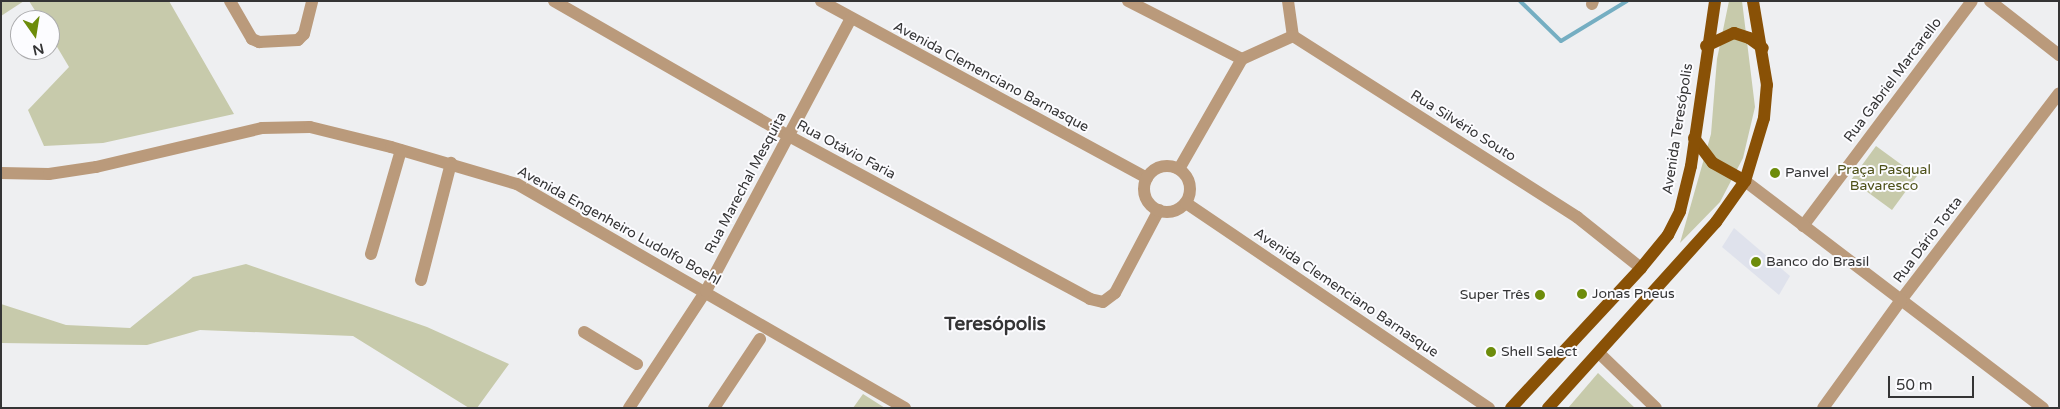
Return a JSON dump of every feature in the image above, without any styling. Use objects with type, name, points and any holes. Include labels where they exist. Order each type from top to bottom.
[{"type":"main road","name":"Avenida Teresópolis","points":[[1511,408],[1641,268],[1668,235],[1680,211],[1694,138],[1706,46],[1715,1]]},
{"type":"main road","points":[[1548,408],[1716,222],[1745,181],[1764,118],[1767,85],[1763,48],[1753,1]]},
{"type":"main road","points":[[1706,46],[1734,33],[1749,38],[1763,48]]},
{"type":"main road","points":[[1694,138],[1713,163],[1745,181]]},
{"type":"street","points":[[230,1],[252,39],[259,42],[298,40],[304,34],[312,1]]},
{"type":"street","name":"Rua Otávio Faria","points":[[554,1],[787,135],[1090,299],[1103,302],[1114,292],[1159,210]]},
{"type":"street","name":"Avenida Clemenciano Barnasque","points":[[821,1],[1147,178]]},
{"type":"street","points":[[1128,1],[1242,59]]},
{"type":"street","points":[[1179,169],[1242,59],[1293,36],[1288,1]]},
{"type":"street","name":"Rua Gabriel Marcarello","points":[[1803,226],[1972,1]]},
{"type":"street","points":[[1990,1],[2059,55]]},
{"type":"street","name":"Rua Marechal Mesquita","points":[[628,408],[706,291],[787,135],[851,18]]},
{"type":"street","name":"Rua Silvério Souto","points":[[1293,36],[1577,217],[1641,268]]},
{"type":"street","name":"Rua Dário Totta","points":[[1823,408],[1901,300],[2059,93]]},
{"type":"street","name":"Avenida Engenheiro Ludolfo Boehl","points":[[1,173],[49,174],[96,167],[262,128],[310,127],[401,150],[451,163],[517,184],[706,291],[905,408]]},
{"type":"street","points":[[371,254],[401,150]]},
{"type":"street","points":[[422,280],[451,163]]},
{"type":"street","points":[[1167,166],[1179,169],[1190,184],[1186,203],[1169,212],[1159,210],[1149,203],[1144,191],[1147,178],[1155,169],[1167,166]]},
{"type":"street","points":[[1745,181],[2043,408]]},
{"type":"street","name":"Avenida Clemenciano Barnasque","points":[[1186,203],[1489,408]]},
{"type":"street","points":[[584,332],[637,364]]},
{"type":"street","points":[[714,408],[760,339]]},
{"type":"street","points":[[1599,353],[1656,408]]},
{"type":"shaded area","name":"Banco do Brasil","points":[[1734,228],[1790,276],[1779,295],[1722,247]]},
{"type":"green space","points":[[1,1],[24,1],[10,10],[1,16]]},
{"type":"green space","points":[[29,1],[169,1],[234,114],[103,143],[44,146],[28,110],[69,67],[60,52],[60,10],[35,10]]},
{"type":"green space","points":[[1729,1],[1742,1],[1755,107],[1743,158],[1720,202],[1680,243],[1711,134],[1717,59]]},
{"type":"green space","name":"Praça Pasqual Bavaresco","points":[[1876,146],[1917,176],[1892,210],[1851,180]]},
{"type":"green space","points":[[246,264],[427,327],[509,364],[477,408],[469,408],[353,336],[200,330],[147,345],[1,343],[1,304],[66,325],[130,328],[193,277]]},
{"type":"green space","points":[[1598,373],[1635,408],[1568,408]]},
{"type":"green space","points":[[863,394],[885,408],[853,408]]},
{"type":"waterway","points":[[1520,1],[1561,41],[1627,1]]},
{"type":"place","name":"Panvel","points":[[1775,173]]},
{"type":"place","name":"Banco do Brasil","points":[[1756,262]]},
{"type":"place","name":"Jonas Pneus","points":[[1582,294]]},
{"type":"place","name":"Super Três","points":[[1540,295]]},
{"type":"place","name":"Shell Select","points":[[1491,352]]},
{"type":"district","name":"Teresópolis","points":[[995,325]]}]
